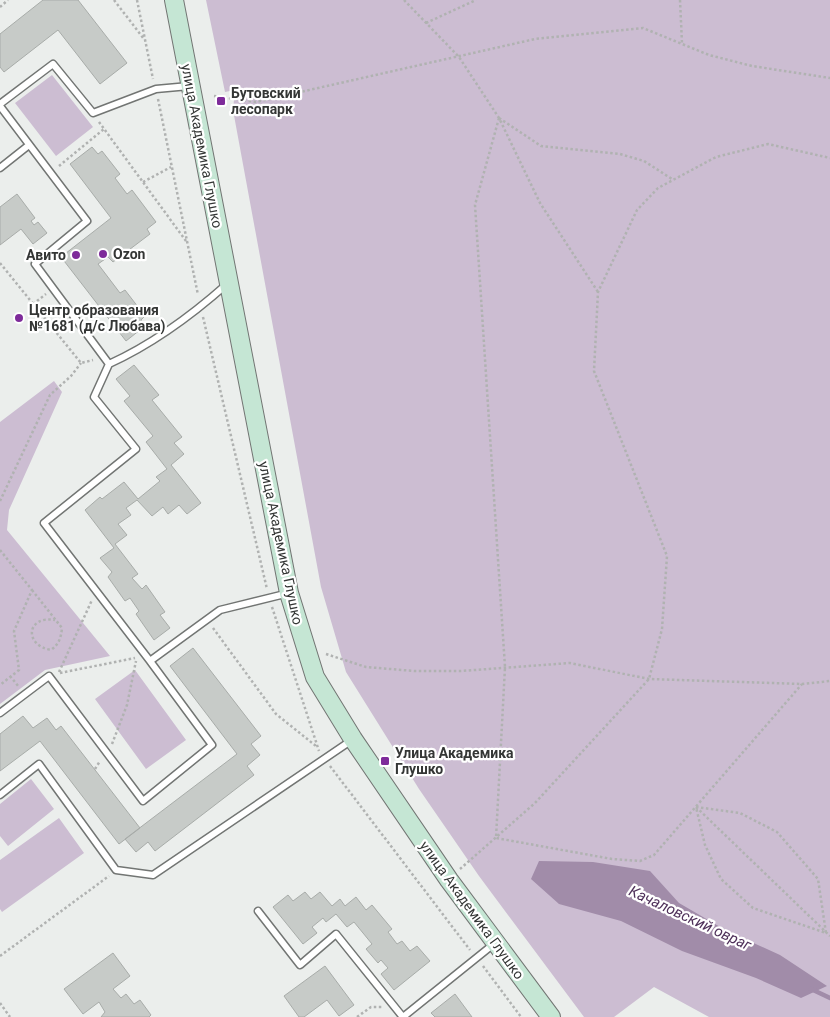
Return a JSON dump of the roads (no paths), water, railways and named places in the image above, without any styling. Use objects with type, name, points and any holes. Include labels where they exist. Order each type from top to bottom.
[{"type":"street","name":"улица Академика Глушко","points":[[174,0],[290,593],[315,677],[353,739],[429,851],[551,1017]]},
{"type":"lane","points":[[109,364],[35,264],[87,221],[0,105],[53,64],[93,113],[156,89],[190,85]]},
{"type":"lane","points":[[0,168],[29,145]]},
{"type":"lane","points":[[0,713],[49,676],[143,801],[212,745],[44,523],[136,449],[94,397],[109,364],[142,349],[200,308],[228,283]]},
{"type":"lane","points":[[150,661],[220,610],[290,593]]},
{"type":"lane","points":[[0,795],[39,764],[116,870],[153,875],[353,739]]},
{"type":"lane","points":[[258,912],[300,965],[336,934],[403,1017],[496,942]]},
{"type":"water","points":[[539,861],[593,862],[650,871],[679,903],[727,931],[780,955],[827,986],[801,998],[756,978],[682,951],[621,921],[559,904],[531,879]]},
{"type":"waterway","name":"Качаловский овраг","points":[[811,989],[830,998]]},
{"type":"place","name":"Бутовский лесопарк","points":[[221,101]]},
{"type":"place","name":"Ozon","points":[[103,254]]},
{"type":"place","name":"Авито","points":[[76,255]]},
{"type":"place","name":"Центр образования №1681 (д/с Любава)","points":[[19,318]]},
{"type":"place","name":"Улица Академика Глушко","points":[[385,761]]}]
